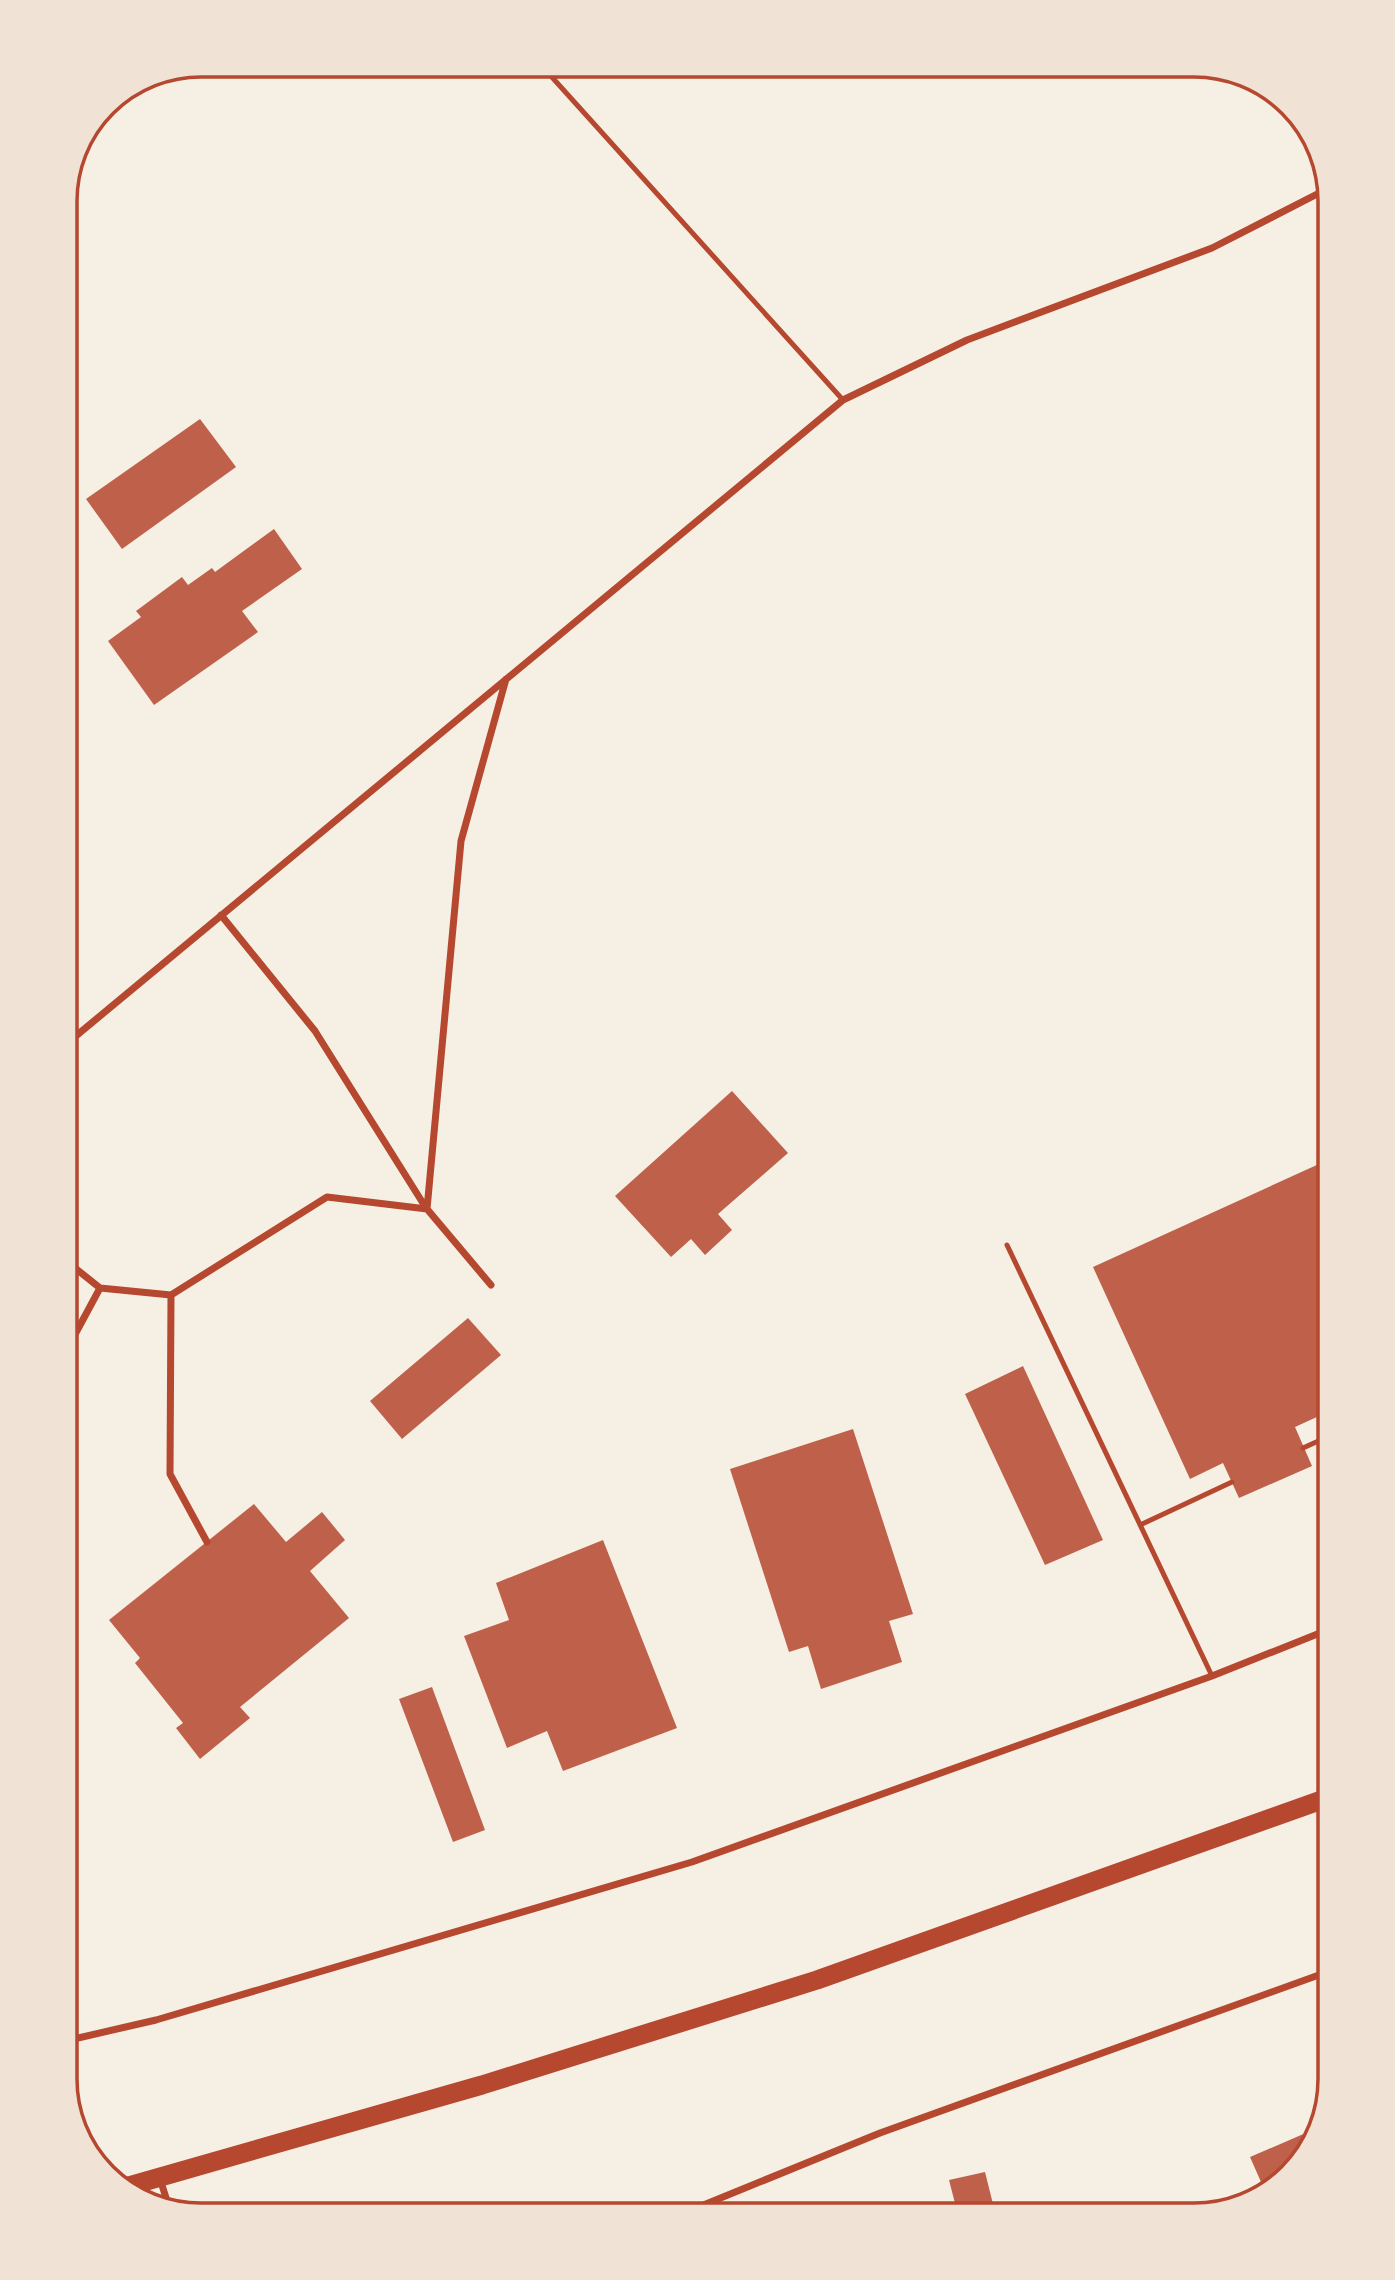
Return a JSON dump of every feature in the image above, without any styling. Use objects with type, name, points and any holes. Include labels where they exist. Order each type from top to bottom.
[{"type":"highway","points":[[136,2184],[482,2085],[817,1980],[1318,1801]]},
{"type":"street","points":[[77,1035],[843,400],[967,340],[1212,248],[1318,194]]},
{"type":"street","points":[[427,1209],[461,841],[506,679]]},
{"type":"street","points":[[221,915],[315,1031],[427,1209],[491,1284]]},
{"type":"street","points":[[77,1270],[100,1288],[171,1296],[327,1197],[427,1209]]},
{"type":"street","points":[[77,1331],[100,1288]]},
{"type":"street","points":[[171,1296],[170,1474],[207,1542]]},
{"type":"street","points":[[77,2038],[156,2020],[692,1862],[1212,1676],[1318,1634]]},
{"type":"street","points":[[708,2203],[880,2133],[1318,1975]]},
{"type":"street","points":[[160,2178],[166,2198]]},
{"type":"lane","points":[[552,77],[843,400]]},
{"type":"lane","points":[[1007,1245],[1212,1676]]},
{"type":"lane","points":[[1303,1448],[1318,1441]]},
{"type":"lane","points":[[1140,1525],[1232,1482]]},
{"type":"building","points":[[200,419],[236,467],[122,549],[86,499]]},
{"type":"building","points":[[274,529],[302,569],[242,611],[258,632],[154,705],[108,641],[141,617],[136,611],[182,577],[188,585],[212,568],[215,572]]},
{"type":"building","points":[[732,1091],[788,1153],[718,1214],[732,1230],[705,1255],[691,1239],[671,1257],[615,1196]]},
{"type":"building","points":[[1318,1164],[1318,1416],[1295,1427],[1312,1466],[1239,1498],[1223,1463],[1190,1479],[1093,1267]]},
{"type":"building","points":[[468,1318],[501,1355],[402,1439],[370,1401]]},
{"type":"building","points":[[1023,1366],[1103,1540],[1045,1565],[965,1394]]},
{"type":"building","points":[[853,1429],[913,1614],[889,1621],[902,1662],[821,1689],[808,1646],[789,1652],[730,1469]]},
{"type":"building","points":[[254,1504],[286,1542],[322,1512],[345,1540],[310,1571],[349,1618],[240,1707],[250,1718],[200,1759],[176,1728],[183,1723],[135,1663],[140,1658],[109,1620]]},
{"type":"building","points":[[603,1540],[677,1728],[563,1771],[547,1731],[507,1748],[464,1636],[509,1620],[496,1583]]},
{"type":"building","points":[[432,1687],[485,1830],[453,1842],[399,1699]]},
{"type":"building","points":[[1305,2133],[1287,2161],[1261,2183],[1250,2157]]},
{"type":"building","points":[[985,2172],[993,2203],[955,2203],[949,2180]]}]
